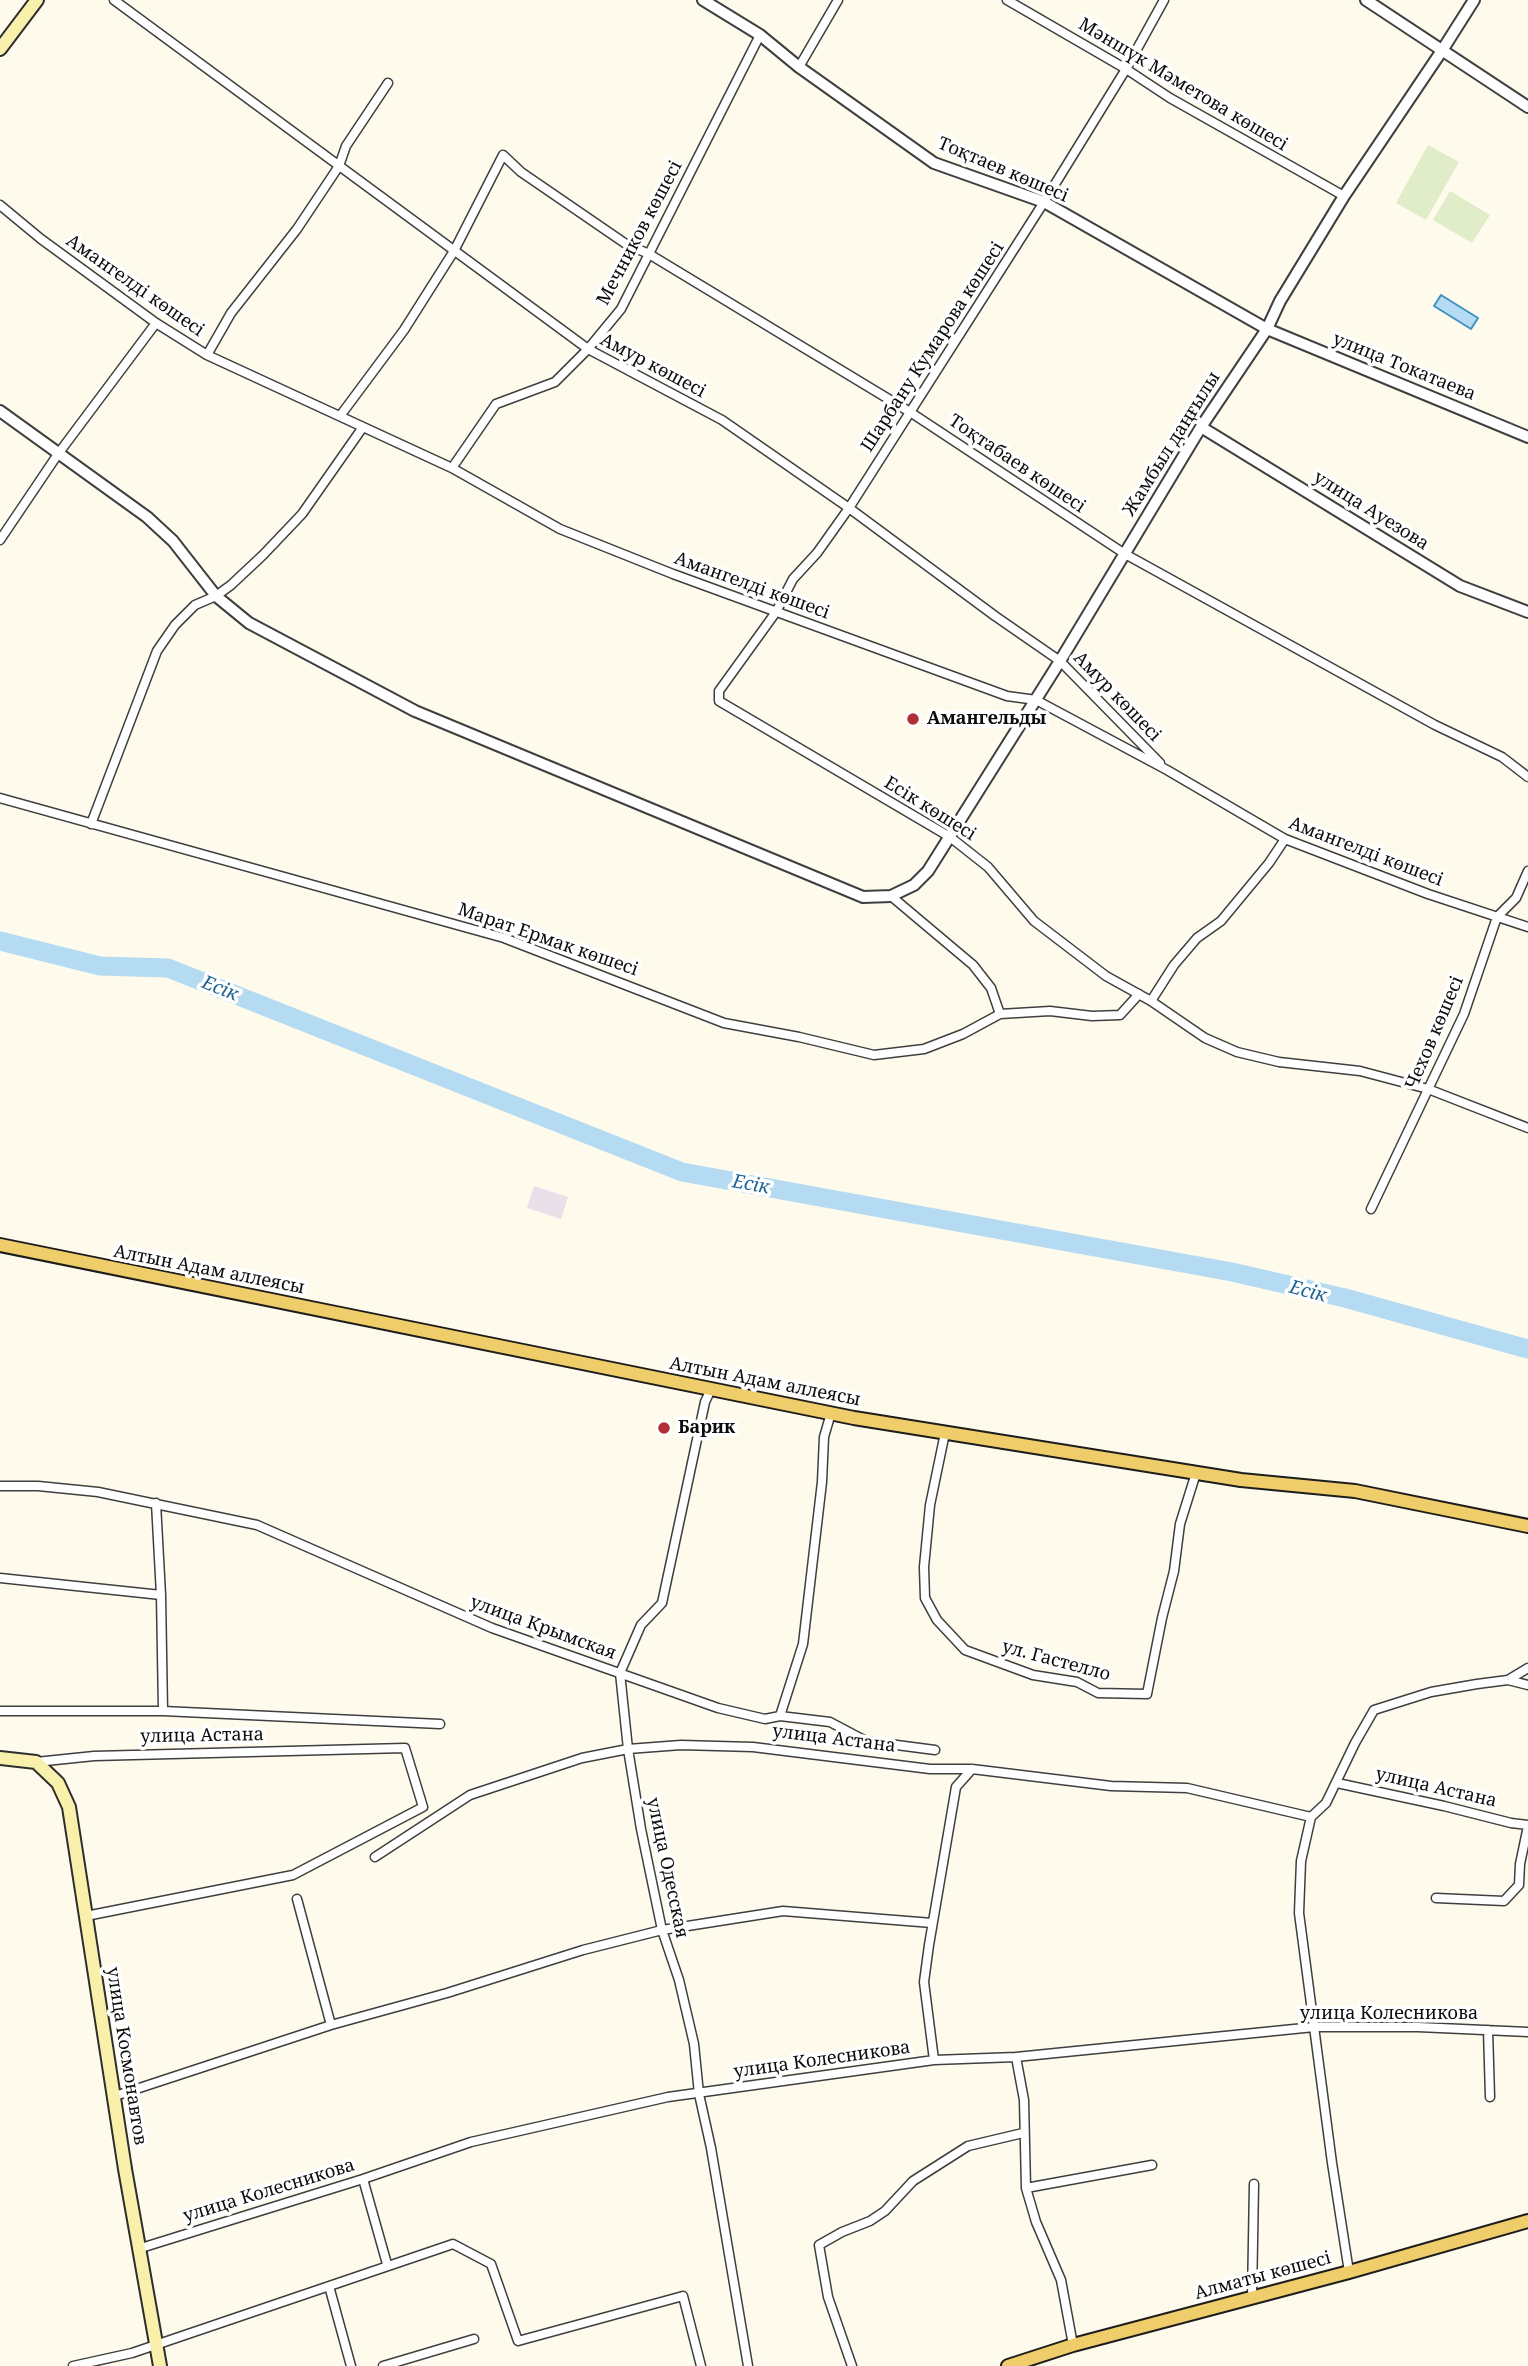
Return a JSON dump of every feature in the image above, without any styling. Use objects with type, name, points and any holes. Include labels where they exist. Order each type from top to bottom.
[{"type":"main road","points":[[0,49],[37,0]]},
{"type":"main road","name":"Алтын Адам аллеясы","points":[[0,1245],[831,1413],[1241,1480],[1355,1491],[1528,1526]]},
{"type":"main road","name":"улица Астана","points":[[0,1758],[36,1762]]},
{"type":"main road","name":"улица Космонавтов","points":[[36,1762],[58,1783],[69,1807],[125,2169],[160,2366]]},
{"type":"main road","name":"Алматы көшесі","points":[[1008,2366],[1073,2345],[1349,2272],[1528,2221]]},
{"type":"street","name":"Амур көшесі","points":[[114,0],[588,349],[722,420],[1060,661],[1167,770]]},
{"type":"street","name":"Тоқтаев көшесі","points":[[703,0],[760,34],[799,67],[934,163],[1044,202],[1267,329]]},
{"type":"street","points":[[799,67],[838,0]]},
{"type":"street","name":"Мәншүк Мәметова көшесі","points":[[1007,0],[1126,69],[1170,98],[1344,196]]},
{"type":"street","name":"Шарбану Кумарова көшесі","points":[[719,701],[719,691],[776,612],[793,579],[817,553],[849,508],[1044,202],[1126,69],[1164,0]]},
{"type":"street","points":[[1366,0],[1528,107]]},
{"type":"street","name":"Жамбыл даңғылы","points":[[891,896],[914,885],[928,871],[1060,661],[1201,427],[1267,329],[1280,301],[1344,196],[1474,0]]},
{"type":"street","name":"Мечников көшесі","points":[[452,468],[496,404],[555,382],[588,349],[621,309],[760,34]]},
{"type":"street","points":[[207,355],[231,313],[297,229],[340,166],[346,146],[388,83]]},
{"type":"street","name":"Тоқтабаев көшесі","points":[[454,250],[503,155],[521,172],[626,244],[649,254],[910,412],[1125,554],[1435,726],[1502,757],[1528,777]]},
{"type":"street","name":"Амангелді көшесі","points":[[0,205],[41,239],[156,323],[207,355],[452,468],[560,529],[673,574],[1007,696],[1036,700],[1167,770],[1285,839],[1428,894],[1528,927]]},
{"type":"street","points":[[340,416],[404,330],[454,250]]},
{"type":"street","points":[[0,540],[58,454],[156,323]]},
{"type":"street","name":"улица Токатаева","points":[[1267,329],[1528,437]]},
{"type":"street","points":[[0,411],[147,517],[173,541],[216,596],[250,623],[415,711],[863,897],[891,896],[972,965],[991,988],[1000,1014],[1050,1011],[1093,1016],[1120,1015],[1139,994]]},
{"type":"street","points":[[91,824],[157,651],[174,625],[195,605],[216,596],[302,514],[363,427]]},
{"type":"street","name":"улица Ауезова","points":[[1201,427],[1460,586],[1528,612]]},
{"type":"street","name":"Есік көшесі","points":[[719,701],[950,837],[988,867],[1034,921],[1106,975],[1205,1038],[1237,1052],[1279,1062],[1360,1071],[1428,1089],[1528,1128]]},
{"type":"street","name":"Марат Ермак көшесі","points":[[0,799],[503,938],[724,1023],[874,1055],[924,1049],[964,1034],[1000,1014]]},
{"type":"street","points":[[1151,1002],[1174,965],[1197,938],[1221,920],[1269,863],[1285,839]]},
{"type":"street","name":"Чехов көшесі","points":[[1371,1209],[1464,1014],[1497,917],[1516,898],[1528,872]]},
{"type":"street","name":"улица Одесская","points":[[711,1389],[705,1402],[662,1602],[641,1625],[620,1673],[640,1829],[662,1930],[679,1980],[694,2044],[699,2094],[711,2147],[748,2366]]},
{"type":"street","points":[[780,1716],[803,1644],[822,1482],[824,1437],[831,1413]]},
{"type":"street","name":"ул. Гастелло","points":[[945,1433],[930,1505],[924,1567],[925,1598],[937,1620],[965,1650],[1032,1675],[1077,1682],[1098,1693],[1147,1694],[1174,1571],[1180,1524],[1196,1473]]},
{"type":"street","name":"улица Крымская","points":[[0,1486],[38,1486],[98,1492],[257,1525],[492,1628],[718,1708],[765,1719],[780,1716],[830,1723],[866,1741],[935,1750]]},
{"type":"street","points":[[156,1503],[163,1710]]},
{"type":"street","points":[[0,1578],[161,1595]]},
{"type":"street","points":[[1349,2272],[1299,1913],[1301,1861],[1311,1818],[1326,1803],[1374,1710],[1431,1692],[1508,1680],[1528,1668]]},
{"type":"street","points":[[1508,1680],[1528,1685]]},
{"type":"street","points":[[0,1711],[163,1710],[440,1724]]},
{"type":"street","name":"улица Астана","points":[[375,1857],[470,1795],[582,1758],[628,1749],[681,1745],[753,1747],[930,1769],[972,1769],[1111,1786],[1187,1787],[1311,1818]]},
{"type":"street","name":"улица Астана","points":[[36,1762],[94,1756],[405,1748],[423,1807],[293,1875],[86,1916]]},
{"type":"street","points":[[934,2060],[924,1982],[956,1787],[972,1769]]},
{"type":"street","name":"улица Астана","points":[[1337,1783],[1528,1826]]},
{"type":"street","points":[[1436,1898],[1504,1901],[1519,1885],[1524,1870],[1528,1826]]},
{"type":"street","points":[[298,1899],[331,2025]]},
{"type":"street","points":[[115,2096],[331,2025],[447,1993],[583,1950],[662,1930],[783,1912],[932,1923]]},
{"type":"street","name":"улица Колесникова","points":[[141,2248],[363,2179],[471,2142],[668,2097],[934,2060],[1016,2057],[1314,2027],[1528,2032]]},
{"type":"street","points":[[1488,2030],[1490,2097]]},
{"type":"street","points":[[1016,2057],[1024,2100],[1026,2188],[1036,2222],[1061,2280],[1073,2345]]},
{"type":"street","points":[[852,2366],[828,2297],[819,2245],[870,2221],[885,2211],[913,2181],[968,2146],[1023,2133]]},
{"type":"street","points":[[1026,2188],[1152,2165]]},
{"type":"street","points":[[363,2179],[387,2264]]},
{"type":"street","points":[[1252,2298],[1254,2184]]},
{"type":"street","points":[[73,2366],[132,2353],[387,2264],[453,2244],[491,2264],[518,2341],[683,2296],[701,2366]]},
{"type":"street","points":[[329,2286],[351,2366]]},
{"type":"street","points":[[383,2366],[474,2339]]},
{"type":"shaded area","points":[[534,1186],[568,1197],[561,1219],[527,1208]]},
{"type":"green space","points":[[1428,145],[1459,162],[1426,220],[1396,203]]},
{"type":"green space","points":[[1450,191],[1490,215],[1472,243],[1433,220]]},
{"type":"water","points":[[1441,295],[1478,318],[1471,329],[1434,306]]},
{"type":"waterway","name":"Есік","points":[[0,941],[100,966],[168,968],[682,1172],[1232,1272],[1345,1298],[1528,1349]]},
{"type":"place","name":"Амангельды","points":[[913,719]]},
{"type":"place","name":"Барик","points":[[664,1428]]}]
